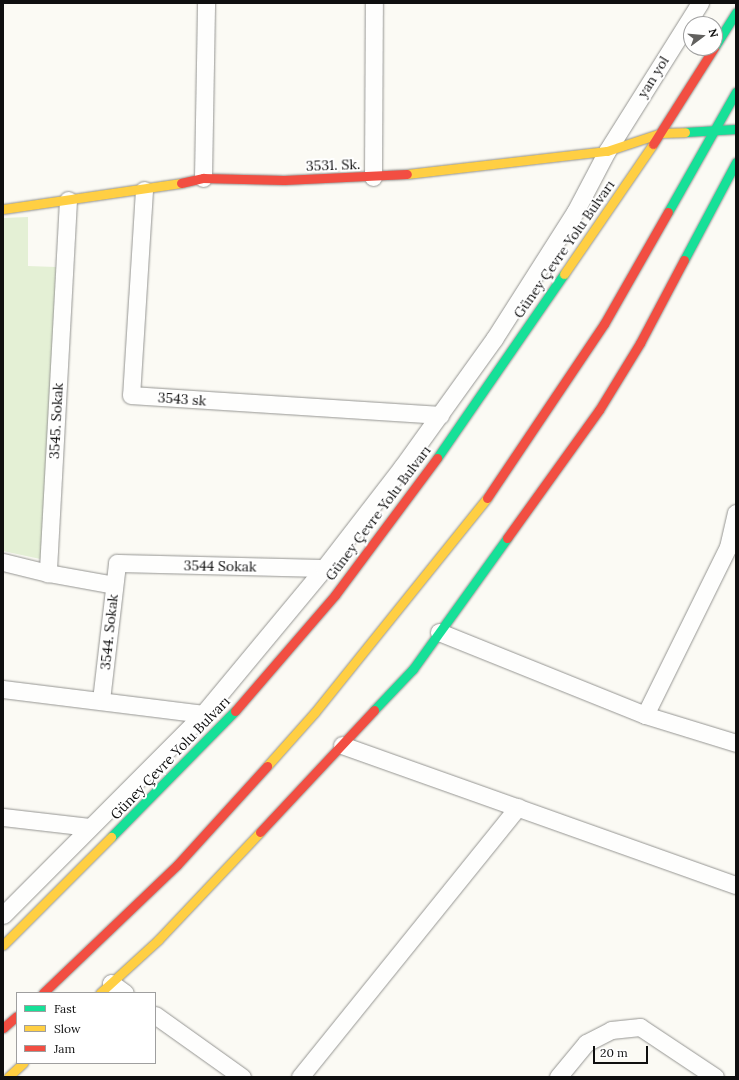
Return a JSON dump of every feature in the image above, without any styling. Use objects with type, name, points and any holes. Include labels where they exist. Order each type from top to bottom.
[{"type":"main road","name":"Güney Çevre Yolu Bulvarı","points":[[723,33],[736,12]]},
{"type":"main road","name":"Güney Çevre Yolu Bulvarı","points":[[3,945],[223,725],[335,595],[416,489],[661,133],[708,56]]},
{"type":"main road","points":[[44,992],[182,859],[315,712],[475,516],[604,324],[736,92]]},
{"type":"main road","name":"3531. Sk.","points":[[3,209],[144,190],[203,178],[284,180],[373,177],[607,151],[661,133],[712,132],[736,129]]},
{"type":"main road","points":[[106,988],[158,940],[413,669],[599,410],[728,193],[736,162]]},
{"type":"main road","points":[[3,1028],[16,1017]]},
{"type":"main road","points":[[8,1077],[22,1064]]},
{"type":"street","points":[[203,178],[206,3]]},
{"type":"street","points":[[373,177],[374,3]]},
{"type":"street","name":"yan yol","points":[[3,915],[89,827],[204,714],[324,568],[440,415],[494,339],[575,212],[607,151],[700,3]]},
{"type":"street","name":"3543 sk","points":[[144,190],[131,395],[440,415]]},
{"type":"street","name":"3545. Sokak","points":[[48,573],[68,200]]},
{"type":"street","points":[[645,715],[728,547],[736,513]]},
{"type":"street","points":[[3,562],[48,573],[114,585]]},
{"type":"street","name":"3544 Sokak","points":[[117,563],[324,568]]},
{"type":"street","name":"3544. Sokak","points":[[101,700],[117,563]]},
{"type":"street","points":[[440,632],[645,715],[736,743]]},
{"type":"street","points":[[3,689],[204,714]]},
{"type":"street","points":[[342,745],[736,885]]},
{"type":"street","points":[[300,1077],[518,807]]},
{"type":"street","points":[[3,817],[89,827]]},
{"type":"street","points":[[106,988],[121,992]]},
{"type":"street","points":[[156,1016],[242,1077]]},
{"type":"street","points":[[558,1077],[586,1043],[611,1030],[640,1027],[715,1077]]},
{"type":"green space","points":[[28,217],[28,266],[56,267],[45,560],[3,551],[3,218]]},
{"type":"traffic: fast","points":[[723,33],[736,12]]},
{"type":"traffic: fast","points":[[668,212],[736,92]]},
{"type":"traffic: fast","points":[[685,132],[736,129]]},
{"type":"traffic: fast","points":[[684,260],[736,162]]},
{"type":"traffic: fast","points":[[437,458],[564,274]]},
{"type":"traffic: fast","points":[[374,710],[413,669],[507,538]]},
{"type":"traffic: fast","points":[[111,837],[235,711]]},
{"type":"traffic: slow","points":[[407,174],[607,151],[661,133],[685,132]]},
{"type":"traffic: slow","points":[[564,274],[653,144]]},
{"type":"traffic: slow","points":[[3,209],[181,183]]},
{"type":"traffic: slow","points":[[267,766],[315,712],[487,498]]},
{"type":"traffic: slow","points":[[101,992],[158,940],[260,832]]},
{"type":"traffic: slow","points":[[3,945],[111,837]]},
{"type":"traffic: slow","points":[[8,1077],[22,1064]]},
{"type":"traffic: jam","points":[[653,144],[709,56]]},
{"type":"traffic: jam","points":[[181,183],[203,178],[284,180],[407,174]]},
{"type":"traffic: jam","points":[[487,498],[604,324],[668,212]]},
{"type":"traffic: jam","points":[[507,538],[599,410],[640,343],[684,260]]},
{"type":"traffic: jam","points":[[235,711],[335,595],[437,458]]},
{"type":"traffic: jam","points":[[260,832],[374,710]]},
{"type":"traffic: jam","points":[[44,992],[177,865],[267,766]]},
{"type":"traffic: jam","points":[[3,1028],[16,1017]]}]
